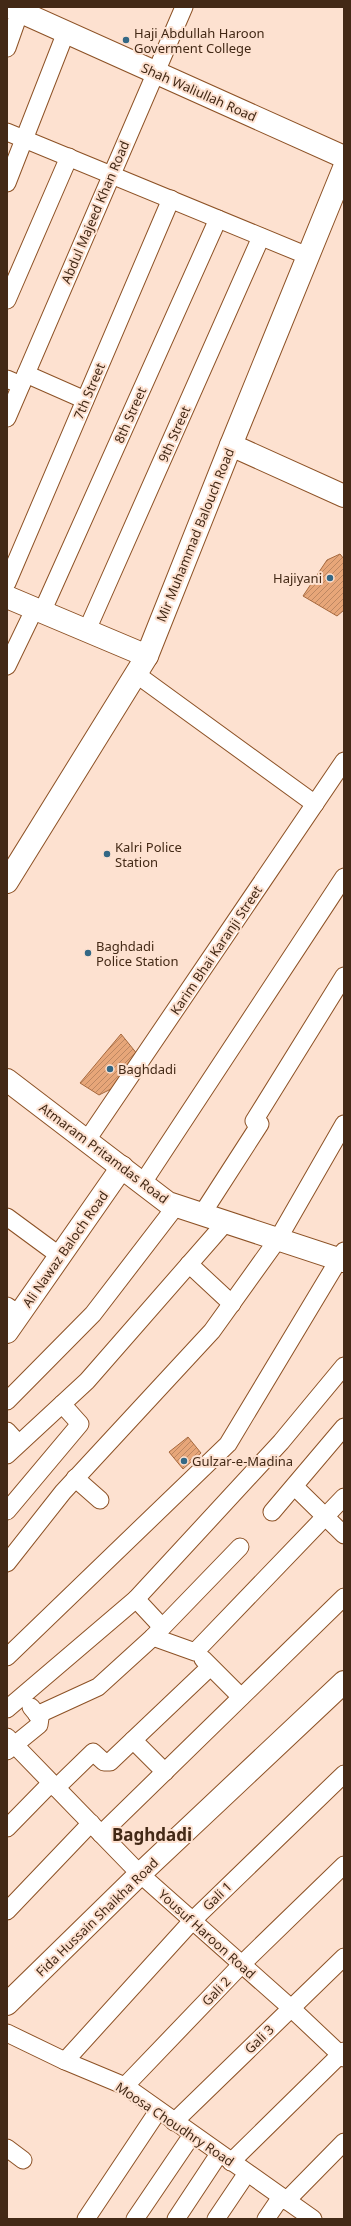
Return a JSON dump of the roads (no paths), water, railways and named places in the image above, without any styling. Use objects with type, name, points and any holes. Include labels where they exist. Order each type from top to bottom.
[{"type":"street","name":"Abdul Majeed Khan Road","points":[[7,418],[18,379],[112,175],[184,7]]},
{"type":"street","name":"Shah Waliullah Road","points":[[15,9],[344,157]]},
{"type":"street","points":[[7,48],[15,9]]},
{"type":"street","points":[[7,183],[66,32]]},
{"type":"street","points":[[7,132],[308,256]]},
{"type":"street","points":[[7,300],[70,157]]},
{"type":"street","name":"Mir Muhammad Balouch Road","points":[[7,882],[142,665],[344,168]]},
{"type":"street","name":"7th Street","points":[[7,583],[171,199]]},
{"type":"street","name":"8th Street","points":[[7,666],[39,610],[218,219]]},
{"type":"street","name":"9th Street","points":[[87,630],[261,237]]},
{"type":"street","points":[[18,379],[85,400]]},
{"type":"street","points":[[231,445],[344,496]]},
{"type":"street","points":[[7,597],[87,630],[142,665],[315,804]]},
{"type":"street","name":"Karim Bhai Karanji Street","points":[[87,1140],[344,761]]},
{"type":"street","points":[[142,1184],[344,876]]},
{"type":"street","points":[[202,1214],[260,1124],[254,1121],[344,976]]},
{"type":"street","name":"Atmaram Pritamdas Road","points":[[7,1080],[168,1203],[278,1239],[342,1257]]},
{"type":"street","points":[[7,1563],[75,1478],[212,1331],[278,1239],[344,1124]]},
{"type":"street","name":"Ali Nawaz Baloch Road","points":[[7,1332],[13,1310],[60,1256],[122,1167]]},
{"type":"street","points":[[7,1401],[93,1314],[176,1206]]},
{"type":"street","points":[[7,1217],[60,1256]]},
{"type":"street","points":[[11,1443],[62,1404],[88,1381],[226,1222]]},
{"type":"street","points":[[7,1657],[228,1444],[342,1257]]},
{"type":"street","points":[[189,1264],[232,1304]]},
{"type":"street","points":[[7,1709],[136,1599],[281,1442],[344,1366]]},
{"type":"street","points":[[7,1511],[80,1424],[62,1404]]},
{"type":"street","points":[[272,1512],[295,1487],[344,1427]]},
{"type":"street","points":[[75,1478],[100,1500]]},
{"type":"street","points":[[295,1487],[344,1535]]},
{"type":"street","points":[[196,1652],[344,1497]]},
{"type":"street","points":[[37,1715],[98,1687],[158,1632],[240,1547]]},
{"type":"street","points":[[7,1911],[96,1828],[164,1772],[344,1597]]},
{"type":"street","points":[[136,1599],[158,1632],[196,1652],[241,1697]]},
{"type":"street","points":[[7,1828],[91,1753],[94,1753],[107,1763],[210,1667]]},
{"type":"street","name":"Fida Hussain Shaikha Road","points":[[7,2004],[140,1874],[344,1682]]},
{"type":"street","points":[[9,1744],[39,1725],[40,1718],[22,1696]]},
{"type":"street","points":[[133,1740],[164,1772]]},
{"type":"street","name":"Yousuf Haroon Road","points":[[9,1744],[54,1785],[140,1874],[343,2054]]},
{"type":"street","name":"Gali 1","points":[[65,2061],[193,1920],[344,1774]]},
{"type":"street","name":"Gali 2","points":[[125,2086],[242,1964],[344,1865]]},
{"type":"street","name":"Gali 3","points":[[174,2122],[344,1957]]},
{"type":"street","name":"Moosa Choudhry Road","points":[[7,2033],[65,2061],[125,2086],[158,2111],[284,2199],[308,2218]]},
{"type":"street","points":[[176,2219],[225,2158],[343,2054]]},
{"type":"street","points":[[86,2219],[158,2111]]},
{"type":"street","points":[[135,2219],[192,2135]]},
{"type":"street","points":[[266,2219],[284,2199],[344,2142]]},
{"type":"street","points":[[7,2148],[24,2160]]},
{"type":"street","points":[[216,2219],[247,2173]]},
{"type":"place","name":"Haji Abdullah Haroon Goverment College","points":[[126,40]]},
{"type":"place","name":"Hajiyani","points":[[330,578]]},
{"type":"place","name":"Kalri Police Station","points":[[107,854]]},
{"type":"place","name":"Baghdadi Police Station","points":[[88,953]]},
{"type":"place","name":"Baghdadi","points":[[110,1069]]},
{"type":"place","name":"Gulzar-e-Madina","points":[[184,1461]]},
{"type":"district","name":"Baghdadi","points":[[152,1835]]}]
